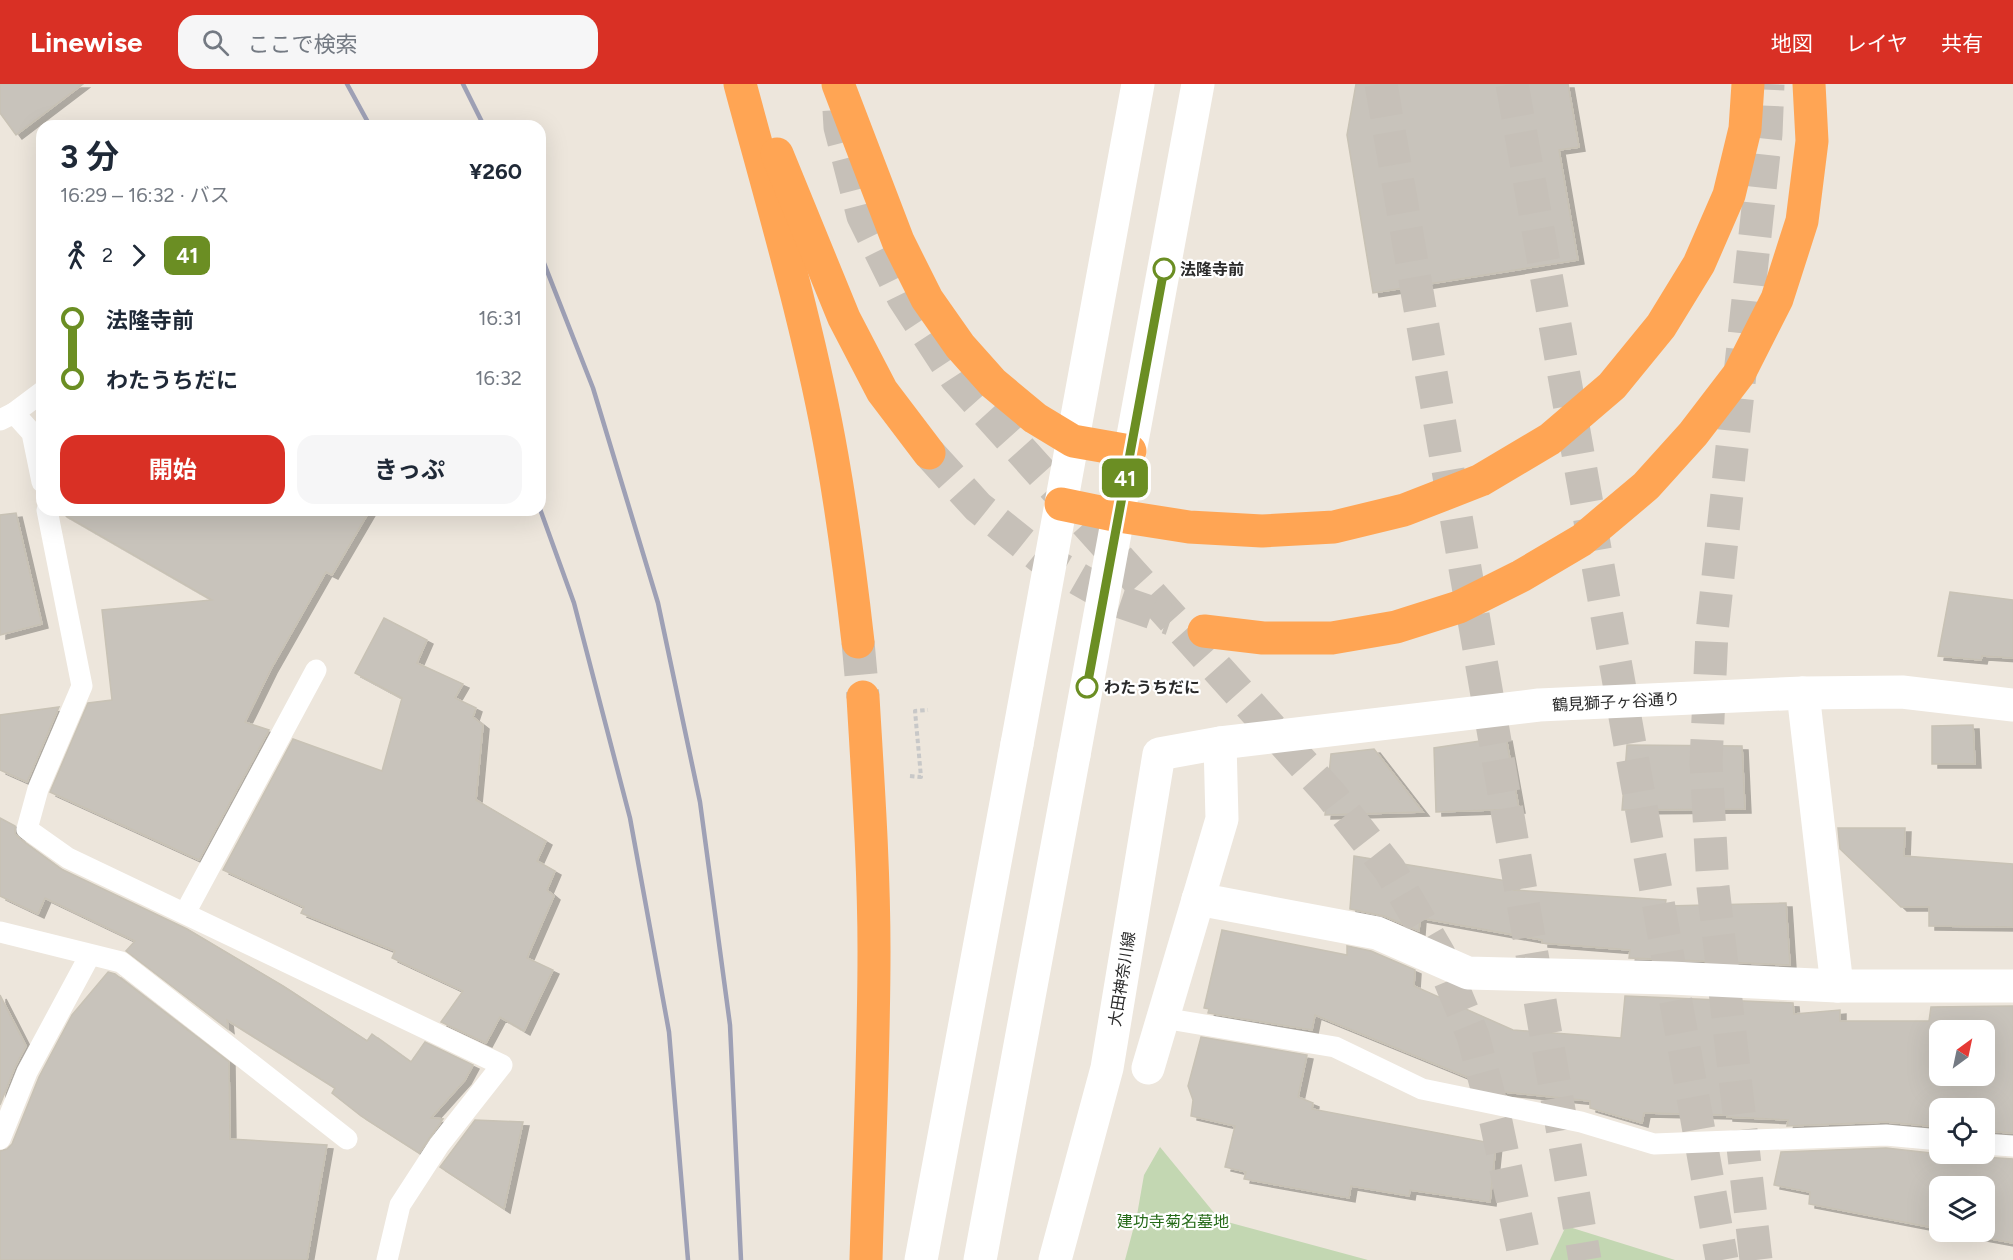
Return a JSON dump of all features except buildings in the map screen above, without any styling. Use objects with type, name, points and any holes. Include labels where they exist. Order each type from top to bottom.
[{"type":"highway","points":[[740,84],[812,358],[832,456],[850,570],[858,642]]},
{"type":"highway","points":[[748,84],[844,318],[882,391],[929,453]]},
{"type":"highway","points":[[838,84],[898,242],[927,299],[960,346],[993,383],[1035,418],[1073,441],[1130,451]]},
{"type":"highway","points":[[1061,504],[1189,527],[1262,531],[1334,527],[1404,510],[1481,480],[1550,440],[1612,386],[1660,326],[1700,264],[1729,195],[1744,129],[1748,84]]},
{"type":"highway","points":[[1204,631],[1263,638],[1332,638],[1396,627],[1459,607],[1521,576],[1582,540],[1646,486],[1693,434],[1739,374],[1777,299],[1802,221],[1812,141],[1809,84]]},
{"type":"highway","points":[[863,697],[871,825],[874,950],[866,1260]]},
{"type":"street","points":[[921,1260],[1138,84]]},
{"type":"street","points":[[980,1260],[1198,84]]},
{"type":"street","name":"鶴見獅子ヶ谷通り","points":[[1220,743],[1539,705],[1803,693],[1902,692],[2013,705]]},
{"type":"street","points":[[1803,693],[1837,986]]},
{"type":"street","points":[[1148,1068],[1222,819],[1220,743]]},
{"type":"street","name":"大田神奈川線","points":[[1055,1260],[1107,1068],[1159,754],[1220,743]]},
{"type":"street","points":[[1198,899],[1377,933],[1468,973],[1837,986],[2013,986]]},
{"type":"lane","points":[[36,396],[7,417],[32,434],[36,453]]},
{"type":"lane","points":[[48,516],[82,686],[38,789],[27,830],[68,858],[502,1065],[438,1145],[400,1205],[387,1260]]},
{"type":"lane","points":[[184,913],[316,670]]},
{"type":"lane","points":[[0,932],[121,962],[347,1140]]},
{"type":"lane","points":[[0,1139],[27,1072],[90,955]]},
{"type":"lane","points":[[1163,1018],[1335,1047],[1422,1089],[1581,1122],[1654,1144],[1886,1135],[1929,1139]]},
{"type":"lane","points":[[1995,1145],[2013,1146]]},
{"type":"green space","name":"建功寺菊名墓地","points":[[1160,1147],[1220,1220],[1368,1260],[1125,1260],[1137,1215],[1144,1175]]},
{"type":"green space","points":[[1566,1226],[1675,1260],[1550,1260]]},
{"type":"tunnel","points":[[1381,84],[1585,1260]]},
{"type":"tunnel","points":[[1512,84],[1722,1260]]},
{"type":"tunnel","points":[[1756,1260],[1713,887],[1706,762],[1712,632],[1766,134],[1768,84]]},
{"type":"tunnel","points":[[839,110],[840,127],[863,216],[903,297],[956,378],[1331,795],[1390,870],[1439,954],[1473,1036],[1496,1122],[1525,1260]]},
{"type":"tunnel","points":[[929,453],[978,507],[1040,557],[1115,600],[1171,619]]},
{"type":"tunnel","points":[[858,642],[863,697]]},
{"type":"railway","points":[[347,84],[367,120]]},
{"type":"railway","points":[[463,84],[481,120]]},
{"type":"railway","points":[[546,268],[593,388],[658,603],[700,802],[730,1025],[741,1260]]},
{"type":"railway","points":[[543,516],[574,603],[630,818],[669,1032],[688,1260]]},
{"type":"bus line","name":"41","points":[[1087,687],[1164,269]]},
{"type":"place","name":"法隆寺前","points":[[1164,269]]},
{"type":"place","name":"わたうちだに","points":[[1087,687]]}]
